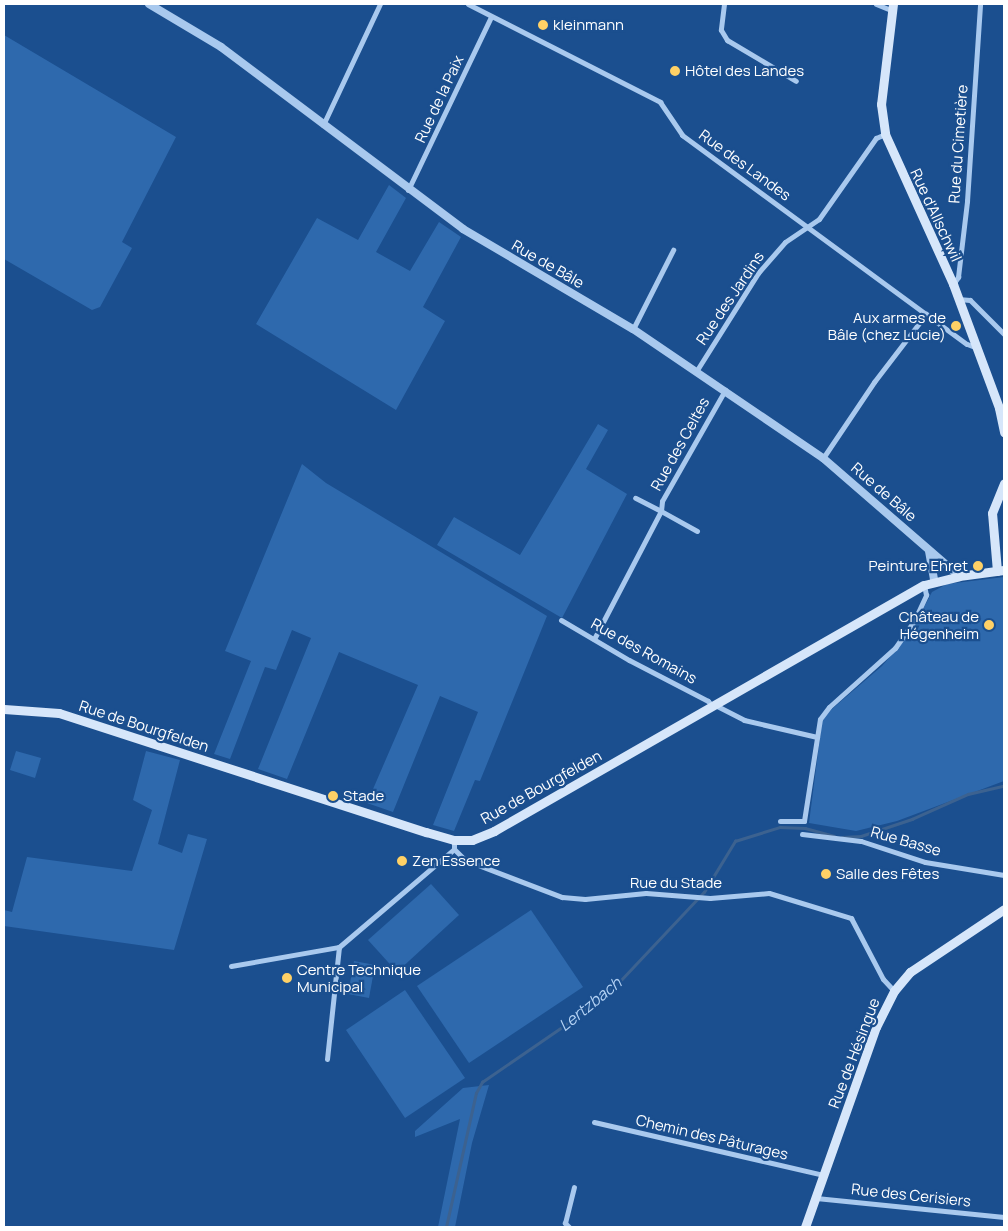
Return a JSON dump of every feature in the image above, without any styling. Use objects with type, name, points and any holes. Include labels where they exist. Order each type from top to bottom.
[{"type":"main road","name":"Rue d'Allschwil","points":[[893,7],[881,104],[885,134],[953,284],[999,408],[1004,432]]},
{"type":"main road","points":[[1001,571],[992,513],[1004,483]]},
{"type":"main road","name":"Rue de Bourgfelden","points":[[4,709],[59,713],[454,844],[472,840],[494,831],[934,580],[1001,571]]},
{"type":"main road","name":"Rue de Hésingue","points":[[805,1227],[876,1027],[894,991],[910,972],[1004,909]]},
{"type":"street","name":"Rue de Bâle","points":[[149,4],[221,47],[408,191],[463,229],[633,329],[697,370],[823,458],[959,576]]},
{"type":"street","points":[[323,126],[380,4]]},
{"type":"street","name":"Rue des Landes","points":[[468,4],[660,102],[682,135],[810,226],[967,344],[975,347]]},
{"type":"street","points":[[724,4],[721,30],[727,40],[796,81]]},
{"type":"street","points":[[876,4],[893,7]]},
{"type":"street","name":"Rue du Cimetière","points":[[953,284],[958,277],[967,202],[980,4]]},
{"type":"street","name":"Rue de la Paix","points":[[408,191],[491,17]]},
{"type":"street","name":"Rue des Jardins","points":[[697,370],[758,273],[785,242],[819,219],[876,138],[885,134]]},
{"type":"street","points":[[633,329],[673,250]]},
{"type":"street","points":[[958,299],[970,300],[1004,334]]},
{"type":"street","points":[[823,458],[874,382],[926,314]]},
{"type":"street","name":"Rue des Celtes","points":[[594,639],[661,511],[662,501],[725,390]]},
{"type":"street","name":"Rue des Celtes","points":[[635,498],[661,511]]},
{"type":"street","points":[[661,511],[697,531]]},
{"type":"street","points":[[929,551],[934,580]]},
{"type":"street","points":[[780,821],[804,821],[820,719],[829,707],[895,648],[922,603],[926,594],[924,585]]},
{"type":"street","name":"Rue des Romains","points":[[561,620],[738,718],[817,737]]},
{"type":"street","name":"Rue Basse","points":[[802,834],[837,840],[861,841],[925,862],[1004,875]]},
{"type":"street","points":[[231,966],[339,947],[454,844]]},
{"type":"street","name":"Rue du Stade","points":[[454,844],[465,860],[562,897],[585,899],[646,893],[710,898],[769,893],[851,918],[883,979],[894,991]]},
{"type":"street","points":[[327,1059],[339,947]]},
{"type":"street","name":"Chemin des Pâturages","points":[[594,1122],[823,1175]]},
{"type":"street","points":[[569,1227],[565,1222],[574,1187]]},
{"type":"street","name":"Rue des Cerisiers","points":[[816,1198],[1004,1217]]},
{"type":"shaded area","points":[[4,35],[176,137],[122,242],[132,248],[100,307],[92,310],[4,259]]},
{"type":"shaded area","points":[[389,185],[406,198],[376,252],[410,271],[439,222],[461,237],[423,307],[445,321],[396,410],[256,324],[317,218],[358,240]]},
{"type":"shaded area","points":[[598,424],[608,430],[586,469],[627,494],[562,618],[437,545],[454,517],[520,555]]},
{"type":"shaded area","points":[[302,464],[326,483],[547,616],[480,781],[475,780],[454,831],[433,825],[478,712],[440,696],[393,812],[367,803],[418,685],[339,652],[287,779],[258,769],[311,638],[292,630],[276,670],[265,667],[230,759],[214,754],[251,661],[225,651]]},
{"type":"shaded area","points":[[1004,577],[1004,781],[897,821],[856,831],[809,823],[822,722],[826,714],[882,666],[911,632],[932,592],[947,584]]},
{"type":"shaded area","points":[[16,751],[41,758],[35,778],[10,770]]},
{"type":"shaded area","points":[[146,751],[180,760],[158,844],[182,853],[188,834],[207,839],[174,950],[4,926],[4,910],[12,912],[27,857],[132,871],[152,810],[133,800]]},
{"type":"shaded area","points":[[431,884],[459,915],[397,972],[368,940]]},
{"type":"shaded area","points":[[531,910],[583,987],[469,1063],[417,986]]},
{"type":"shaded area","points":[[354,961],[375,965],[369,998],[348,994]]},
{"type":"shaded area","points":[[405,990],[465,1078],[405,1118],[346,1030]]},
{"type":"shaded area","points":[[489,1085],[472,1143],[455,1227],[438,1227],[460,1119],[415,1137],[415,1131],[463,1088]]},
{"type":"waterway","points":[[842,837],[861,836],[912,819],[968,794],[1004,786]]},
{"type":"waterway","name":"Lertzbach","points":[[446,1227],[476,1093],[482,1082],[565,1025],[620,981],[704,892],[735,841],[780,827],[805,828],[834,836]]},
{"type":"place","name":"kleinmann","points":[[543,25]]},
{"type":"place","name":"Hôtel des Landes","points":[[675,71]]},
{"type":"place","name":"Aux armes de Bâle (chez Lucie)","points":[[956,326]]},
{"type":"place","name":"Peinture Ehret","points":[[978,566]]},
{"type":"place","name":"Château de Hégenheim","points":[[989,625]]},
{"type":"place","name":"Stade","points":[[333,796]]},
{"type":"place","name":"Zen Essence","points":[[402,861]]},
{"type":"place","name":"Salle des Fêtes","points":[[826,874]]},
{"type":"place","name":"Centre Technique Municipal","points":[[287,978]]}]
